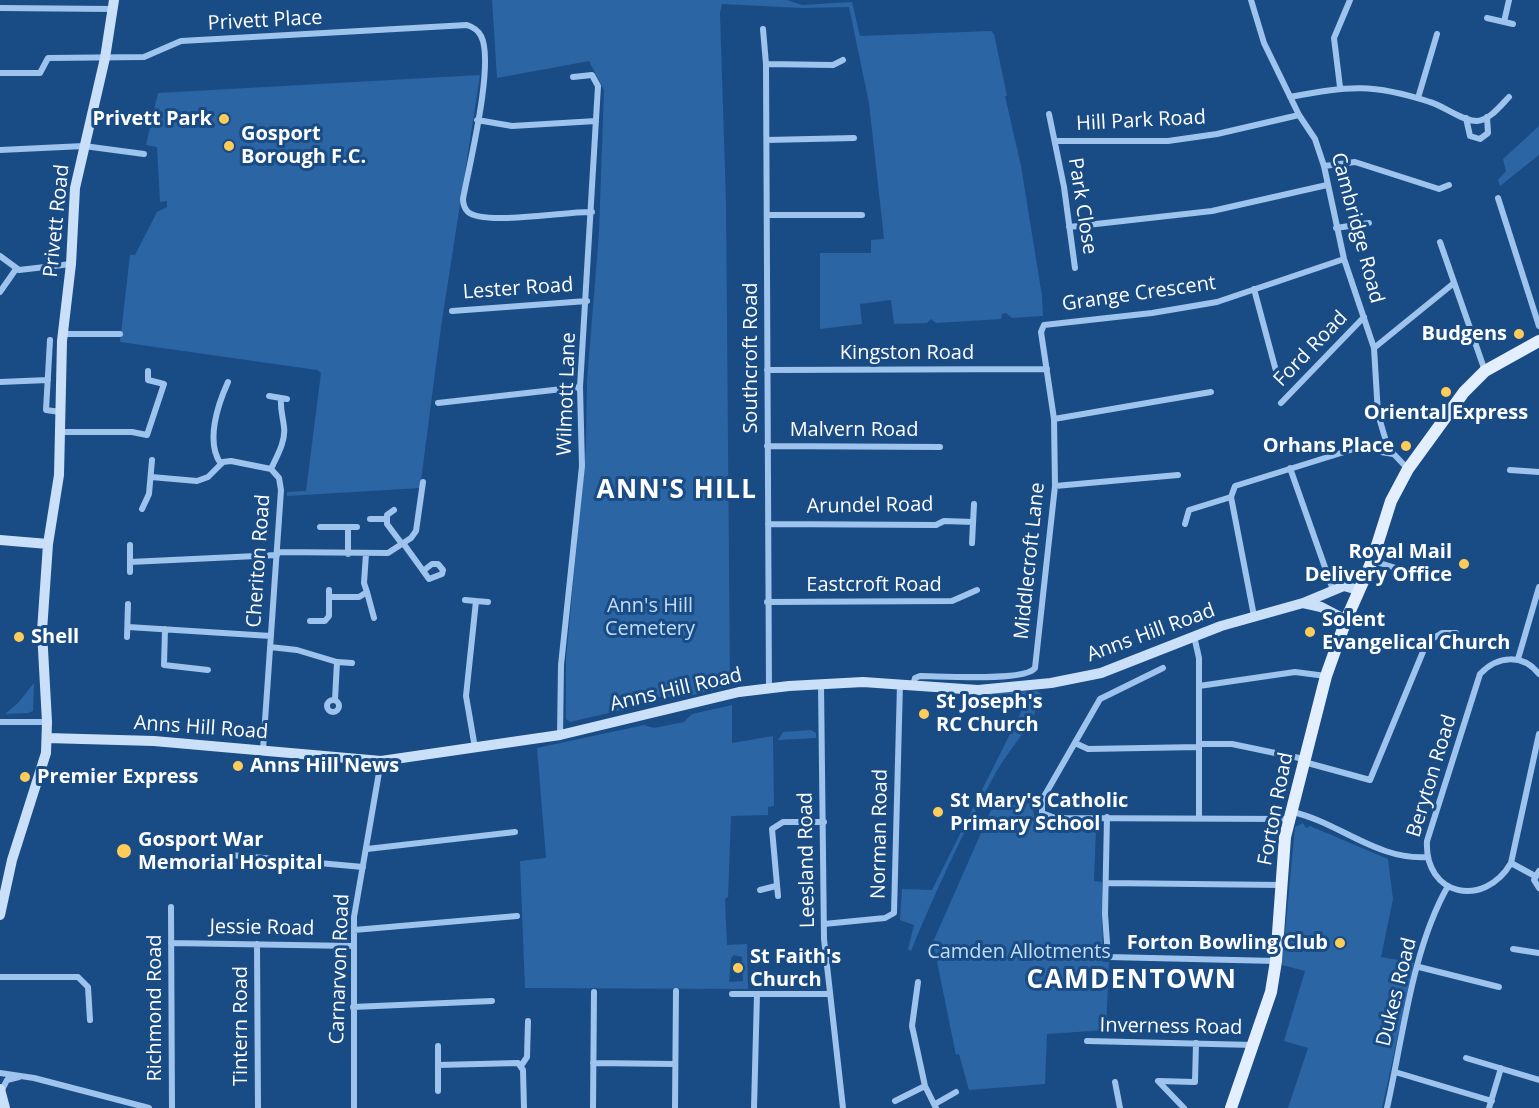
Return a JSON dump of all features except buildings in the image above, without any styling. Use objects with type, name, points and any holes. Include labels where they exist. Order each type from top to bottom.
[{"type":"main road","name":"Forton Road","points":[[1231,1108],[1254,1046],[1270,992],[1276,961],[1284,848],[1290,815],[1326,676],[1358,590],[1372,561],[1391,501],[1408,469],[1464,392],[1485,371],[1539,341]]},
{"type":"street","name":"Cambridge Road","points":[[1251,0],[1264,43],[1299,115],[1315,139],[1324,166],[1344,259],[1374,348],[1378,414],[1388,448],[1408,469]]},
{"type":"street","points":[[1340,87],[1334,38],[1350,0]]},
{"type":"street","points":[[1504,22],[1509,0]]},
{"type":"street","points":[[0,8],[113,4]]},
{"type":"street","name":"Privett Road","points":[[0,911],[12,860],[43,768],[47,738],[42,631],[48,544],[59,475],[63,334],[71,264],[75,188],[105,58],[113,4]]},
{"type":"street","points":[[1487,18],[1513,24]]},
{"type":"street","name":"Privett Place","points":[[105,58],[146,57],[181,41],[263,38],[459,24],[470,26],[480,33],[484,53],[485,75],[477,120]]},
{"type":"street","name":"Southcroft Road","points":[[763,29],[767,140],[769,688]]},
{"type":"street","points":[[1418,98],[1437,34]]},
{"type":"street","points":[[0,73],[40,73],[48,58],[105,58]]},
{"type":"street","points":[[766,64],[833,65],[843,60]]},
{"type":"street","name":"Wilmott Lane","points":[[560,735],[561,664],[582,466],[580,387],[587,301],[596,121],[596,78],[590,75],[573,77]]},
{"type":"street","points":[[1290,97],[1340,87],[1373,88],[1418,98],[1474,121],[1487,117],[1509,97]]},
{"type":"street","name":"Park Close","points":[[1049,114],[1075,268]]},
{"type":"street","name":"Hill Park Road","points":[[1055,141],[1168,141],[1217,134],[1299,115]]},
{"type":"street","points":[[1466,118],[1470,136],[1480,139],[1488,133],[1487,117]]},
{"type":"street","points":[[592,212],[496,218],[468,212],[463,199],[477,120],[512,126],[596,121]]},
{"type":"street","points":[[767,140],[854,138]]},
{"type":"street","points":[[0,150],[84,147],[144,154]]},
{"type":"street","points":[[1324,166],[1355,162],[1438,189],[1449,186]]},
{"type":"street","points":[[1069,227],[1212,211],[1327,185]]},
{"type":"street","points":[[1438,189],[1440,196]]},
{"type":"street","points":[[1498,198],[1539,326]]},
{"type":"street","points":[[767,215],[862,215]]},
{"type":"street","points":[[1336,228],[1369,223]]},
{"type":"street","points":[[1440,242],[1485,371]]},
{"type":"street","points":[[0,256],[16,269],[71,264]]},
{"type":"street","name":"Grange Crescent","points":[[1042,328],[1047,324],[1108,319],[1208,303],[1344,259]]},
{"type":"street","points":[[0,292],[16,269]]},
{"type":"street","points":[[1374,348],[1454,282]]},
{"type":"street","points":[[1254,289],[1276,371]]},
{"type":"street","name":"Lester Road","points":[[452,311],[587,301]]},
{"type":"street","name":"Ford Road","points":[[1281,403],[1364,317]]},
{"type":"street","name":"Middlecroft Lane","points":[[913,685],[915,678],[920,676],[977,677],[1033,671],[1055,486],[1054,419],[1042,328]]},
{"type":"street","points":[[63,334],[120,334]]},
{"type":"street","points":[[50,340],[46,411],[60,412]]},
{"type":"street","name":"Kingston Road","points":[[767,370],[1047,369]]},
{"type":"street","points":[[148,371],[148,380],[172,386]]},
{"type":"street","points":[[0,382],[48,380]]},
{"type":"street","points":[[151,477],[197,481],[208,477],[221,464],[214,454],[215,430],[218,406],[228,381]]},
{"type":"street","points":[[147,435],[164,384]]},
{"type":"street","points":[[438,403],[580,387]]},
{"type":"street","points":[[1054,419],[1210,392]]},
{"type":"street","points":[[269,396],[284,398],[280,412],[284,430],[279,453],[271,469]]},
{"type":"street","points":[[60,432],[132,432],[154,438]]},
{"type":"street","name":"Malvern Road","points":[[767,447],[940,447]]},
{"type":"street","points":[[1254,616],[1232,497],[1235,486],[1357,448],[1394,454]]},
{"type":"street","points":[[142,509],[149,494],[152,460]]},
{"type":"street","name":"Cheriton Road","points":[[221,464],[231,461],[271,469],[281,484],[263,750]]},
{"type":"street","points":[[1290,468],[1333,590]]},
{"type":"street","points":[[1510,470],[1539,472]]},
{"type":"street","points":[[1055,486],[1178,475]]},
{"type":"street","points":[[130,562],[277,554],[384,554],[403,544],[416,531],[423,482]]},
{"type":"street","points":[[1185,524],[1189,510],[1232,497]]},
{"type":"street","points":[[972,543],[974,504]]},
{"type":"street","points":[[394,510],[387,515],[387,524],[423,571]]},
{"type":"street","points":[[370,519],[387,519]]},
{"type":"street","name":"Arundel Road","points":[[768,524],[936,525],[944,521],[973,522]]},
{"type":"street","points":[[321,527],[357,527]]},
{"type":"street","points":[[348,527],[348,554]]},
{"type":"street","points":[[0,540],[48,544]]},
{"type":"street","points":[[130,545],[130,572]]},
{"type":"street","points":[[366,554],[364,582],[374,618]]},
{"type":"street","points":[[1372,561],[1435,580]]},
{"type":"street","name":"Anns Hill Road","points":[[47,738],[154,741],[381,761],[560,735],[739,692],[769,688],[820,683],[900,684],[960,689],[1019,687],[1075,679],[1120,666],[1194,636],[1254,616],[1303,603],[1333,590],[1347,586],[1358,590]]},
{"type":"street","points":[[1539,587],[1518,659],[1533,667],[1539,674]]},
{"type":"street","name":"Eastcroft Road","points":[[767,602],[952,601],[977,590]]},
{"type":"street","points":[[310,621],[325,621],[329,616],[329,593],[359,597],[367,592]]},
{"type":"street","points":[[465,600],[488,602]]},
{"type":"street","points":[[476,601],[466,696],[476,748]]},
{"type":"street","points":[[1303,603],[1321,607],[1346,620]]},
{"type":"street","points":[[127,637],[128,604]]},
{"type":"street","points":[[128,627],[271,636]]},
{"type":"street","points":[[165,629],[164,665],[208,670]]},
{"type":"street","points":[[1075,743],[1088,749],[1232,744],[1370,780],[1427,642],[1442,633],[1456,633]]},
{"type":"street","points":[[1194,636],[1199,658],[1199,817]]},
{"type":"street","points":[[270,647],[289,648],[338,662],[352,663]]},
{"type":"street","name":"Beryton Road","points":[[1448,886],[1434,874],[1428,857],[1427,842],[1480,674],[1489,665],[1518,659]]},
{"type":"street","points":[[335,700],[338,662]]},
{"type":"street","points":[[1163,668],[1100,699],[1046,791],[1041,809],[1048,816],[1055,818],[1290,815],[1382,851],[1405,857],[1428,857]]},
{"type":"street","points":[[1199,686],[1295,672],[1326,676]]},
{"type":"street","name":"Leesland Road","points":[[820,683],[824,924],[843,1108]]},
{"type":"street","name":"Norman Road","points":[[824,924],[885,918],[894,913],[900,684]]},
{"type":"street","points":[[0,722],[47,722]]},
{"type":"street","points":[[1448,886],[1467,892],[1491,887],[1503,878],[1511,863],[1535,767],[1539,734]]},
{"type":"street","name":"Carnarvon Road","points":[[354,1108],[353,946],[356,901],[381,761]]},
{"type":"street","points":[[1107,817],[1108,957],[1276,961]]},
{"type":"street","points":[[778,896],[771,836],[773,828],[783,822],[824,822]]},
{"type":"street","points":[[367,849],[515,832]]},
{"type":"street","points":[[230,855],[363,867]]},
{"type":"street","points":[[1511,863],[1537,873],[1539,888]]},
{"type":"street","points":[[1106,883],[1281,885]]},
{"type":"street","points":[[760,890],[776,886]]},
{"type":"street","name":"Dukes Road","points":[[1387,1108],[1419,967],[1435,910],[1448,886]]},
{"type":"street","name":"Richmond Road","points":[[171,907],[172,1108]]},
{"type":"street","points":[[354,930],[517,916]]},
{"type":"street","name":"Jessie Road","points":[[171,943],[353,946]]},
{"type":"street","name":"Tintern Road","points":[[257,944],[258,1108]]},
{"type":"street","points":[[1513,949],[1539,953]]},
{"type":"street","points":[[1419,967],[1499,987]]},
{"type":"street","points":[[0,977],[78,977],[88,987],[90,1020]]},
{"type":"street","points":[[918,982],[912,1026],[925,1086],[935,1106],[956,1092]]},
{"type":"street","points":[[675,1108],[676,991]]},
{"type":"street","points":[[592,1108],[594,992]]},
{"type":"street","points":[[732,994],[830,994]]},
{"type":"street","points":[[754,1108],[757,994]]},
{"type":"street","points":[[353,1007],[492,1001]]},
{"type":"street","points":[[524,1108],[521,1066],[527,1057],[528,1021]]},
{"type":"street","name":"Inverness Road","points":[[1088,1041],[1254,1046]]},
{"type":"street","points":[[1184,1108],[1158,1081],[1195,1082],[1196,1043]]},
{"type":"street","points":[[438,1046],[438,1091]]},
{"type":"street","points":[[1466,1058],[1539,1080]]},
{"type":"street","points":[[438,1065],[512,1062],[521,1066]]},
{"type":"street","points":[[593,1063],[675,1064]]},
{"type":"street","points":[[1395,1072],[1491,1104],[1501,1068]]},
{"type":"street","points":[[0,1071],[149,1108]]},
{"type":"street","points":[[2,1097],[2,1087],[7,1080],[34,1078]]},
{"type":"street","points":[[1114,1082],[1120,1108]]},
{"type":"street","points":[[895,1101],[925,1086]]},
{"type":"green space","name":"Ann's Hill Cemetery","points":[[492,0],[787,0],[802,5],[852,2],[860,36],[991,31],[994,34],[1021,166],[1042,296],[1043,316],[1012,318],[1006,313],[1002,314],[1001,319],[936,323],[931,319],[927,323],[894,324],[891,300],[860,304],[862,324],[820,329],[820,253],[871,253],[871,240],[884,239],[869,103],[849,7],[802,8],[722,4],[720,13],[726,203],[730,686],[684,697],[659,697],[643,705],[570,722],[566,719],[566,659],[586,447],[587,381],[599,233],[604,90],[589,61],[497,78]]},
{"type":"green space","points":[[480,75],[441,327],[420,488],[287,496],[287,492],[306,491],[321,373],[317,370],[120,342],[130,255],[135,255],[157,212],[167,207],[167,201],[160,202],[157,147],[146,145],[158,93]]},
{"type":"green space","points":[[1539,126],[1539,155],[1500,186],[1498,180],[1506,171],[1503,159]]},
{"type":"green space","points":[[34,683],[33,711],[5,714],[18,703]]},
{"type":"green space","points":[[1036,691],[1042,694],[1039,705],[1000,766],[971,819],[911,951],[908,949],[914,925],[900,920],[902,889],[932,890],[1021,712],[1018,706],[961,699],[961,694]]},
{"type":"green space","points":[[732,705],[732,743],[773,736],[774,806],[768,807],[768,815],[731,816],[728,897],[725,899],[727,945],[747,944],[748,989],[525,988],[520,861],[546,858],[537,748],[644,725],[654,728],[684,722],[692,714]],"holes":[[[734,955],[742,957],[743,981],[729,982],[731,958]]]},
{"type":"green space","points":[[811,730],[816,733],[816,738],[778,740],[783,732]]},
{"type":"green space","name":"Camden Allotments","points":[[1032,803],[1034,816],[1042,823],[1096,826],[1094,881],[1102,882],[1103,962],[1109,962],[1106,1030],[1047,1034],[1045,1084],[969,1090],[959,1054],[956,1055],[933,942],[992,808]]},
{"type":"green space","points":[[1303,823],[1306,828],[1310,826],[1388,859],[1393,899],[1381,957],[1414,963],[1382,1108],[1288,1108],[1308,1048],[1284,1041],[1305,971],[1282,965],[1295,827]]},
{"type":"place","name":"Privett Park","points":[[224,119]]},
{"type":"place","name":"Gosport Borough F.C.","points":[[229,146]]},
{"type":"place","name":"Budgens","points":[[1519,334]]},
{"type":"place","name":"Oriental Express","points":[[1446,392]]},
{"type":"place","name":"Orhans Place","points":[[1406,446]]},
{"type":"place","name":"Royal Mail Delivery Office","points":[[1464,564]]},
{"type":"place","name":"Solent Evangelical Church","points":[[1310,632]]},
{"type":"place","name":"Shell","points":[[19,637]]},
{"type":"place","name":"St Joseph's RC Church","points":[[924,714]]},
{"type":"place","name":"Anns Hill News","points":[[238,766]]},
{"type":"place","name":"Premier Express","points":[[25,777]]},
{"type":"place","name":"St Mary's Catholic Primary School","points":[[938,812]]},
{"type":"place","name":"Gosport War Memorial Hospital","points":[[124,851]]},
{"type":"place","name":"Forton Bowling Club","points":[[1340,943]]},
{"type":"place","name":"St Faith's Church","points":[[738,968]]},
{"type":"district","name":"ANN'S HILL","points":[[677,491]]},
{"type":"district","name":"CAMDENTOWN","points":[[1132,981]]}]
